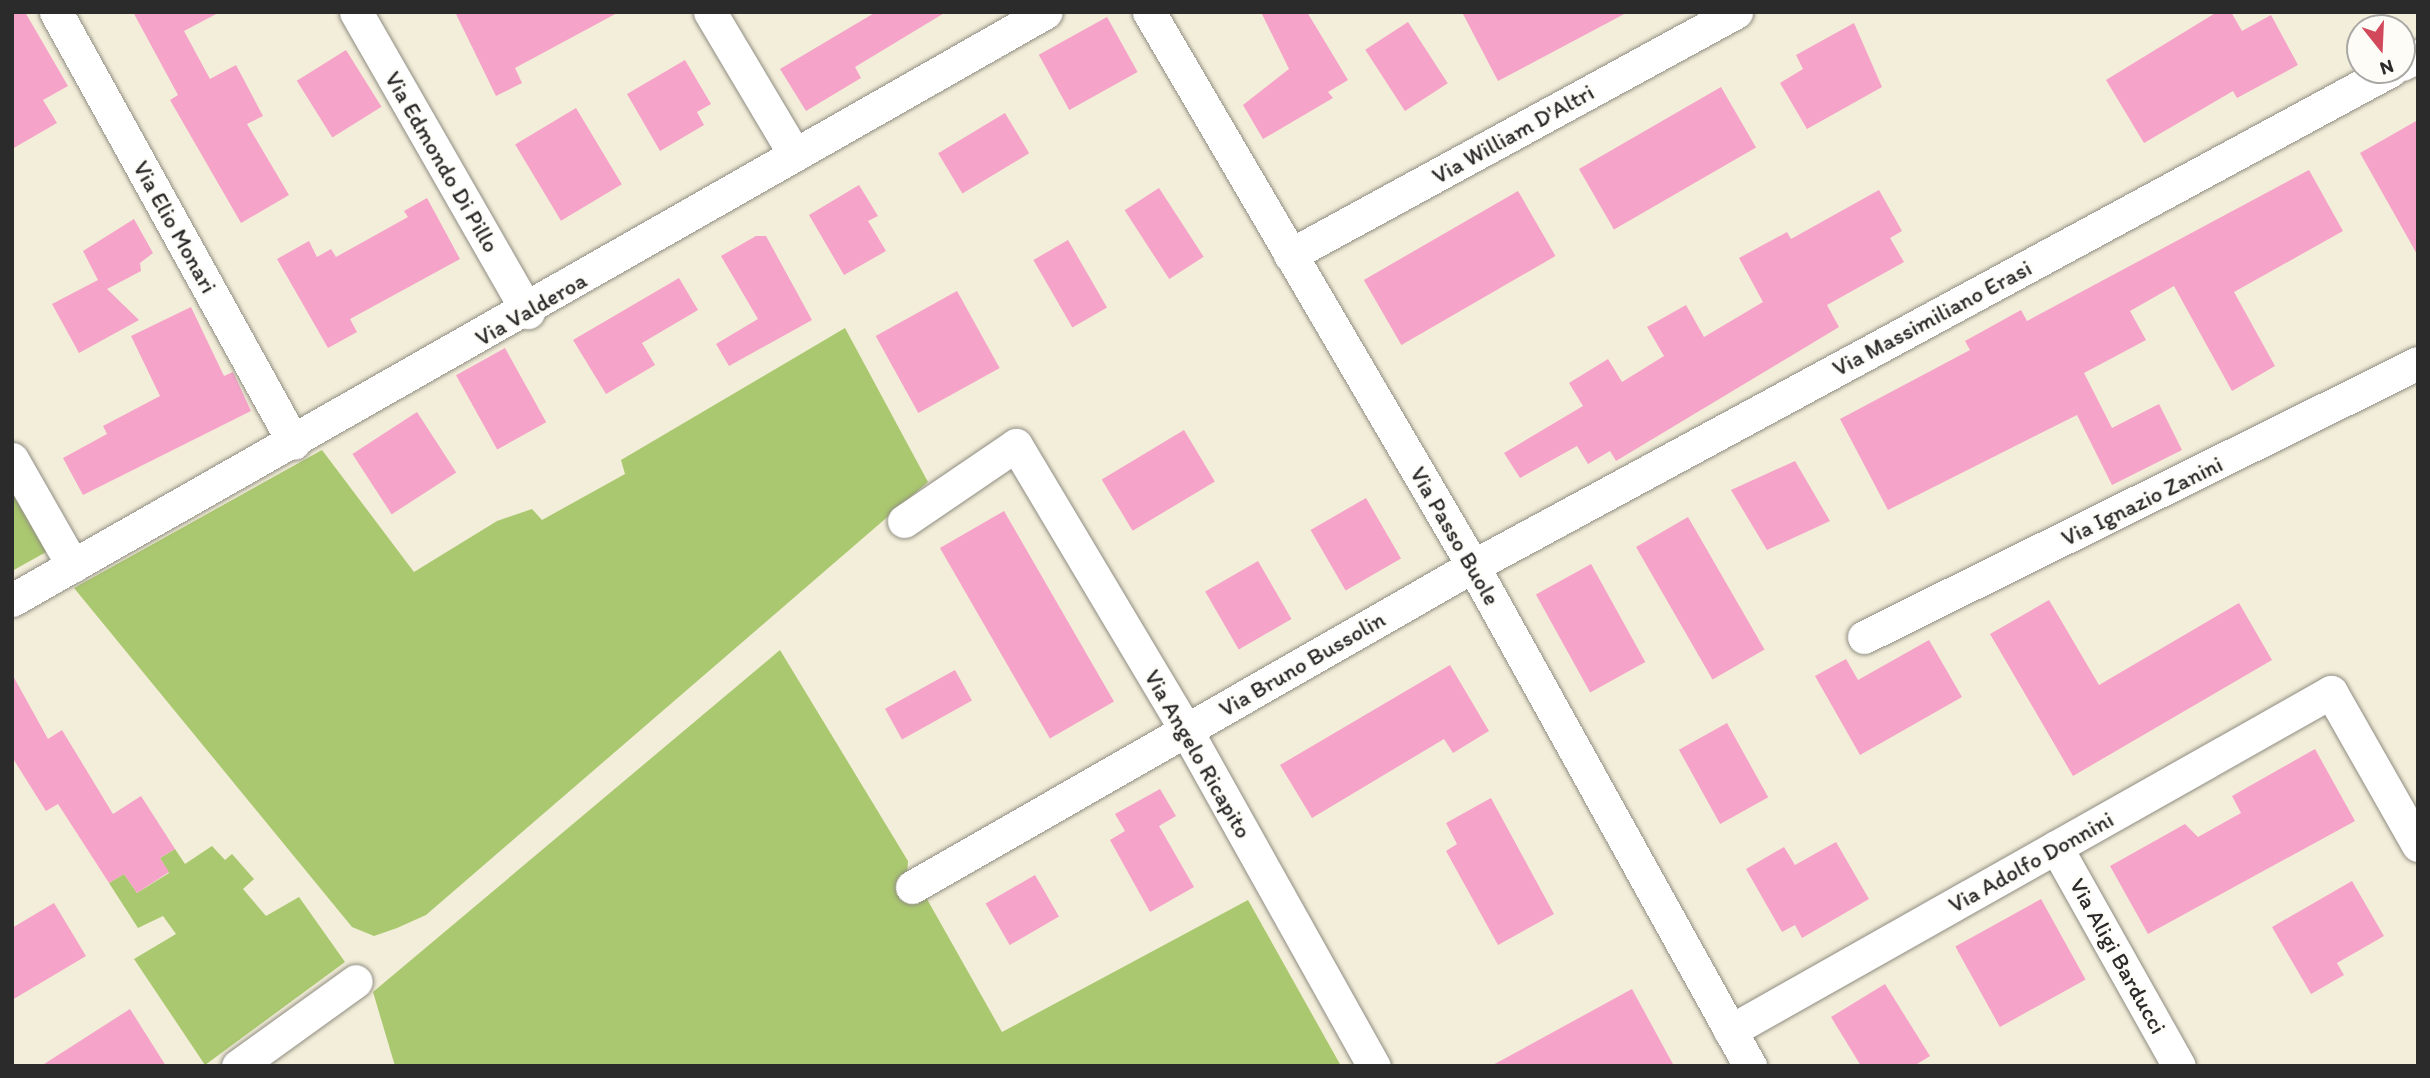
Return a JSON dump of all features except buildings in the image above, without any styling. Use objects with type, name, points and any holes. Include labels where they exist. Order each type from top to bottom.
[{"type":"street","name":"Via Elio Monari","points":[[56,12],[294,443]]},
{"type":"street","name":"Via Edmondo Di Pillo","points":[[356,12],[528,312]]},
{"type":"street","points":[[710,12],[795,155]]},
{"type":"street","name":"Via Valderoa","points":[[12,600],[528,312],[1046,12]]},
{"type":"street","name":"Via Passo Buole","points":[[1149,12],[1473,566],[1750,1066]]},
{"type":"street","name":"Via William D'Altri","points":[[1290,255],[1736,12]]},
{"type":"street","name":"Via Massimiliano Erasi","points":[[1473,566],[2365,84]]},
{"type":"street","name":"Via Ignazio Zanini","points":[[1864,637],[2418,363]]},
{"type":"street","name":"Via Angelo Ricapito","points":[[904,521],[1016,445],[1186,730],[1374,1066]]},
{"type":"street","points":[[12,459],[73,566]]},
{"type":"street","name":"Via Bruno Bussolin","points":[[912,887],[1473,566]]},
{"type":"street","name":"Via Adolfo Donnini","points":[[1730,1031],[2331,692],[2418,845]]},
{"type":"street","name":"Via Aligi Barducci","points":[[2056,847],[2179,1066]]},
{"type":"street","points":[[238,1066],[356,981]]},
{"type":"green space","points":[[845,328],[928,482],[426,915],[374,936],[352,927],[74,588],[322,450],[414,572],[497,521],[532,509],[542,520],[625,474],[621,460]]},
{"type":"green space","points":[[12,485],[48,551],[12,571]]},
{"type":"green space","points":[[780,650],[908,861],[906,894],[923,892],[1002,1032],[1248,900],[1341,1066],[395,1066],[373,992]]},
{"type":"green space","points":[[212,846],[225,860],[232,854],[254,879],[243,889],[266,916],[299,897],[345,962],[205,1065],[134,959],[176,934],[163,916],[138,928],[109,883],[124,874],[137,893],[169,873],[160,858],[175,849],[185,864]]}]
